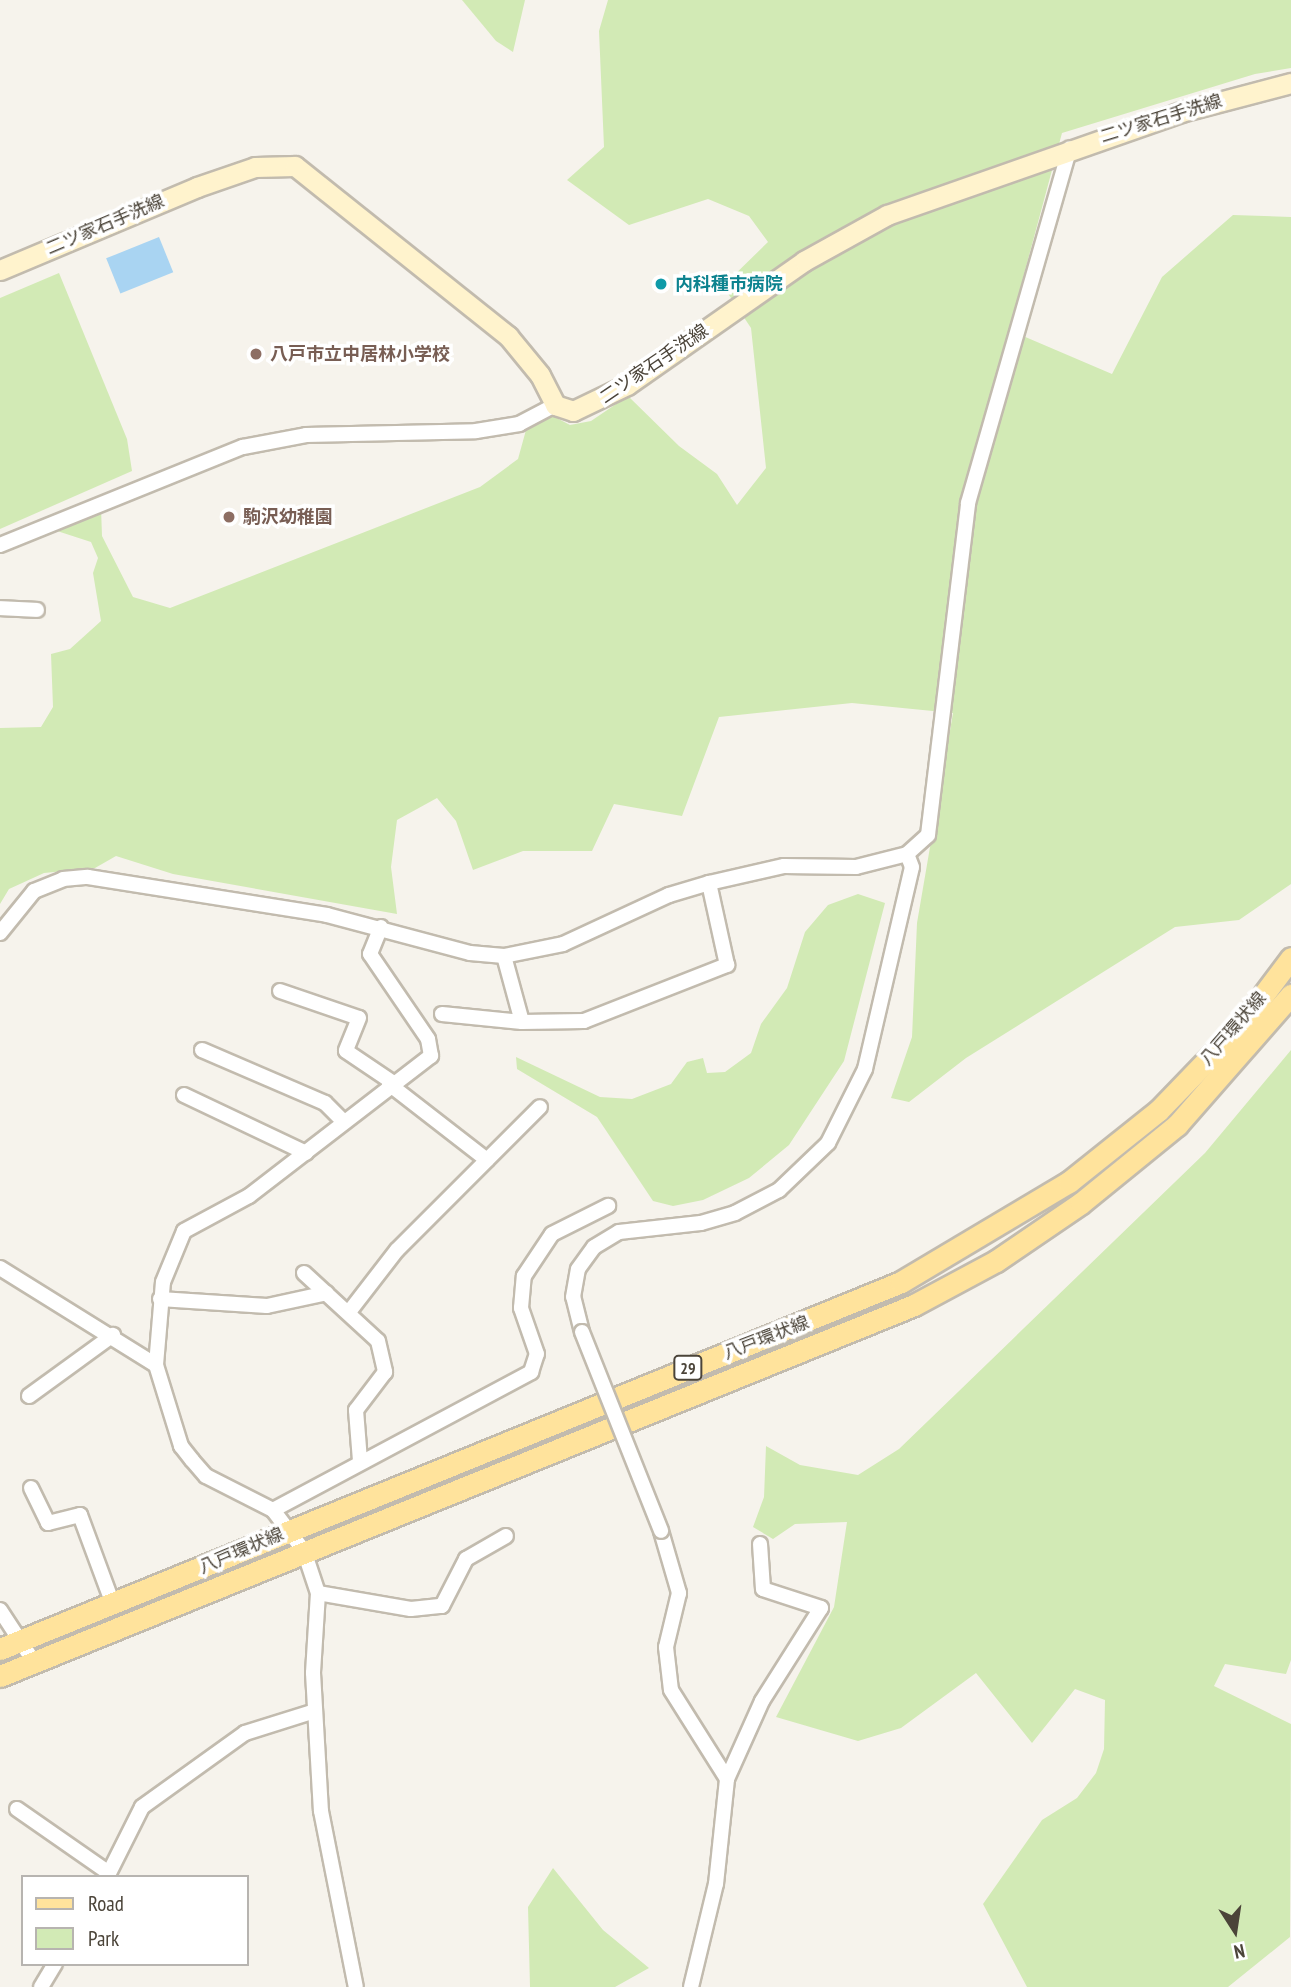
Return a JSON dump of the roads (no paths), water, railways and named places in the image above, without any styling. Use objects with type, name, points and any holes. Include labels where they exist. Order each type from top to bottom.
[{"type":"main road","name":"八戸環状線","points":[[0,1649],[800,1326],[901,1282],[982,1239],[1069,1182],[1158,1111],[1240,1026],[1291,958]]},
{"type":"main road","name":"八戸環状線","points":[[0,1676],[915,1305],[996,1261],[1081,1203],[1177,1125],[1291,995]]},
{"type":"street","name":"二ツ家石手洗線","points":[[0,270],[197,187],[255,167],[295,166],[508,336],[540,375],[555,405],[573,411],[595,404],[804,261],[887,215],[1070,148],[1291,83]]},
{"type":"street","points":[[0,933],[34,891],[63,879],[88,877],[382,928],[470,953],[504,956],[563,944],[669,895],[709,883],[784,866],[866,866],[908,854],[928,835],[968,503],[1070,148]]},
{"type":"street","points":[[0,545],[243,447],[306,435],[476,431],[519,425],[555,405]]},
{"type":"street","points":[[0,608],[37,610]]},
{"type":"street","points":[[727,1779],[671,1690],[666,1647],[679,1593],[661,1531],[582,1332],[573,1297],[578,1269],[594,1247],[619,1232],[701,1223],[735,1213],[779,1190],[828,1143],[865,1069],[912,867],[908,854]]},
{"type":"street","points":[[442,1014],[522,1022],[584,1021],[722,971],[727,957],[709,883]]},
{"type":"street","points":[[356,1987],[325,1839],[315,1711],[318,1593],[304,1551],[273,1510],[206,1476],[181,1446],[156,1365],[160,1299],[184,1231],[248,1196],[306,1153],[342,1120],[431,1056],[433,1048],[370,954],[382,928]]},
{"type":"street","points":[[504,956],[522,1022]]},
{"type":"street","points":[[280,991],[359,1018],[346,1051],[391,1083],[487,1160]]},
{"type":"street","points":[[202,1050],[325,1102],[342,1120]]},
{"type":"street","points":[[184,1095],[306,1153]]},
{"type":"street","points":[[349,1312],[397,1250],[541,1107]]},
{"type":"street","points":[[273,1510],[360,1461],[531,1372],[537,1354],[522,1308],[524,1276],[552,1234],[608,1206]]},
{"type":"street","points":[[0,1268],[113,1335],[156,1365]]},
{"type":"street","points":[[304,1273],[371,1330],[384,1363],[382,1378],[360,1398],[356,1410],[360,1461]]},
{"type":"street","points":[[160,1299],[267,1306],[327,1293]]},
{"type":"street","points":[[29,1396],[113,1335]]},
{"type":"street","points":[[31,1488],[48,1523],[80,1515],[113,1604]]},
{"type":"street","points":[[318,1593],[411,1609],[442,1606],[466,1559],[506,1536]]},
{"type":"street","points":[[691,1987],[716,1884],[727,1779],[762,1701],[821,1608],[762,1589],[760,1544]]},
{"type":"street","points":[[0,1610],[34,1662]]},
{"type":"street","points":[[17,1809],[108,1875],[142,1807],[245,1733],[315,1711]]},
{"type":"street","points":[[41,1987],[54,1966]]},
{"type":"water","points":[[159,237],[173,272],[120,294],[106,258]]},
{"type":"place","name":"内科種市病院","points":[[661,284]]},
{"type":"place","name":"八戸市立中居林小学校","points":[[256,354]]},
{"type":"place","name":"駒沢幼稚園","points":[[229,517]]}]
